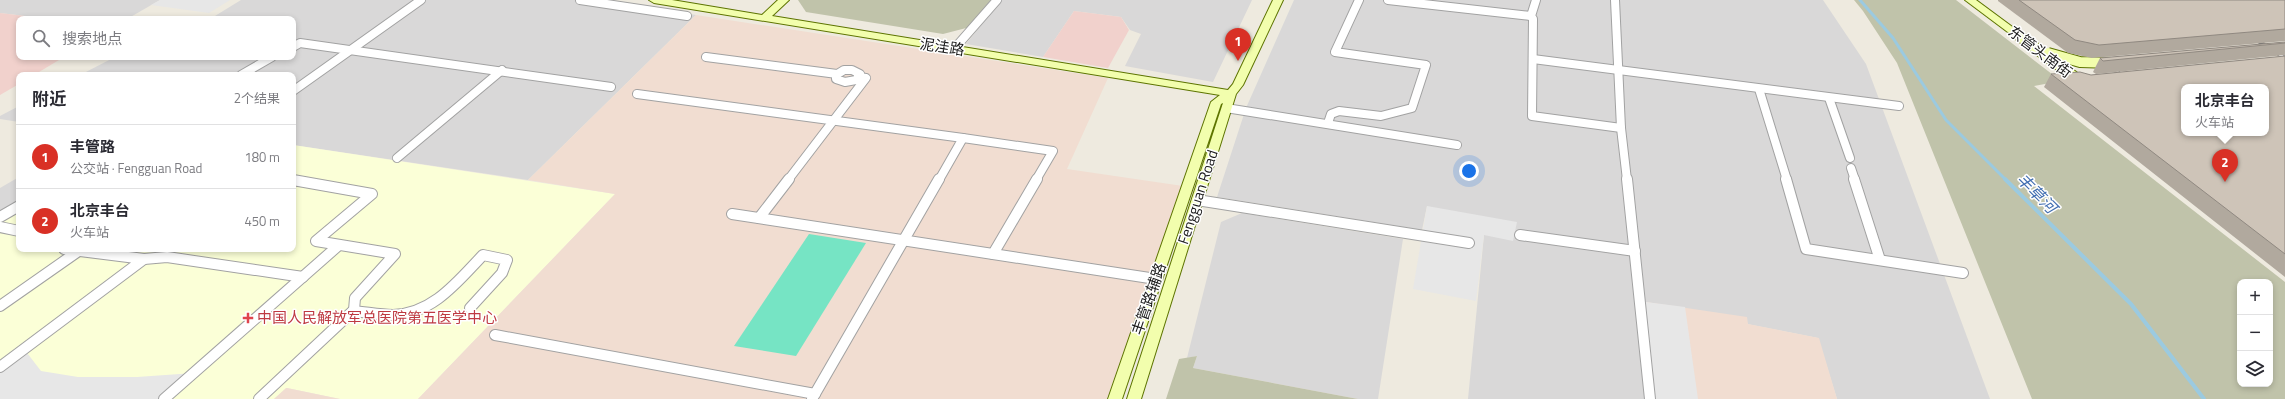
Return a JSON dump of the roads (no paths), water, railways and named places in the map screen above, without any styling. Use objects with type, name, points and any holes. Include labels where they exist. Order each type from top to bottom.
[{"type":"street","points":[[296,90],[421,0]]},
{"type":"street","points":[[580,0],[688,16]]},
{"type":"street","name":"泥洼路","points":[[654,0],[1231,94]]},
{"type":"street","points":[[764,18],[784,0]]},
{"type":"street","points":[[954,49],[997,0]]},
{"type":"street","name":"Fengguan Road","points":[[1134,399],[1231,94],[1230,84],[1271,0]]},
{"type":"street","points":[[1231,94],[1238,85],[1278,0]]},
{"type":"street","points":[[1328,123],[1331,114],[1339,111],[1381,116],[1412,108],[1426,65],[1335,52],[1359,0]]},
{"type":"street","points":[[1388,0],[1531,16]]},
{"type":"street","points":[[1536,0],[1531,16],[1533,19],[1532,116],[1620,128]]},
{"type":"street","points":[[1615,0],[1620,128],[1635,251],[1650,399]]},
{"type":"street","name":"东管头南街","points":[[1970,0],[2074,78],[2083,82],[2091,81]]},
{"type":"street","points":[[2017,34],[2038,49],[2062,59],[2092,65],[2122,62]]},
{"type":"street","points":[[296,45],[300,43],[502,70],[611,87]]},
{"type":"street","points":[[706,57],[837,74],[844,70],[852,70],[858,72],[859,77]]},
{"type":"street","points":[[1532,59],[1899,106]]},
{"type":"street","points":[[246,72],[267,60]]},
{"type":"street","points":[[397,158],[502,70]]},
{"type":"street","points":[[760,218],[866,78],[859,77],[853,81],[845,82],[836,79],[837,74]]},
{"type":"street","points":[[1759,89],[1778,148],[1806,249],[1963,273]]},
{"type":"street","points":[[637,94],[1053,151],[993,254]]},
{"type":"street","name":"丰管路辅路","points":[[1115,399],[1216,102],[1231,94]]},
{"type":"street","points":[[1829,98],[1850,158]]},
{"type":"street","points":[[1226,108],[1328,123],[1457,145]]},
{"type":"street","points":[[495,335],[813,397],[963,138]]},
{"type":"street","points":[[1851,168],[1880,260]]},
{"type":"street","points":[[1189,178],[1197,198],[1469,243]]},
{"type":"street","points":[[259,399],[353,311],[355,298],[395,254],[316,241],[372,194],[296,181]]},
{"type":"street","points":[[0,217],[16,208]]},
{"type":"street","points":[[732,214],[1156,279]]},
{"type":"street","points":[[0,227],[16,230]]},
{"type":"street","points":[[1520,235],[1635,251]]},
{"type":"street","points":[[164,399],[339,245]]},
{"type":"street","points":[[0,306],[77,252]]},
{"type":"street","points":[[94,252],[144,259],[167,257],[302,277]]},
{"type":"street","points":[[353,311],[394,316],[422,310],[434,304],[483,255],[507,260],[502,273],[470,308]]},
{"type":"street","points":[[0,367],[144,259]]},
{"type":"waterway","name":"丰草河","points":[[1860,0],[1893,38],[1946,120],[2005,179]]},
{"type":"waterway","name":"丰草河","points":[[2005,179],[2131,304],[2204,399]]},
{"type":"railway","points":[[2252,37],[2285,58]]},
{"type":"railway","points":[[2088,51],[2127,79]]},
{"type":"place","name":"丰管路","points":[[1238,61]]},
{"type":"place","name":"北京丰台","points":[[2225,182]]},
{"type":"place","name":"中国人民解放军总医院第五医学中心","points":[[248,318]]}]
